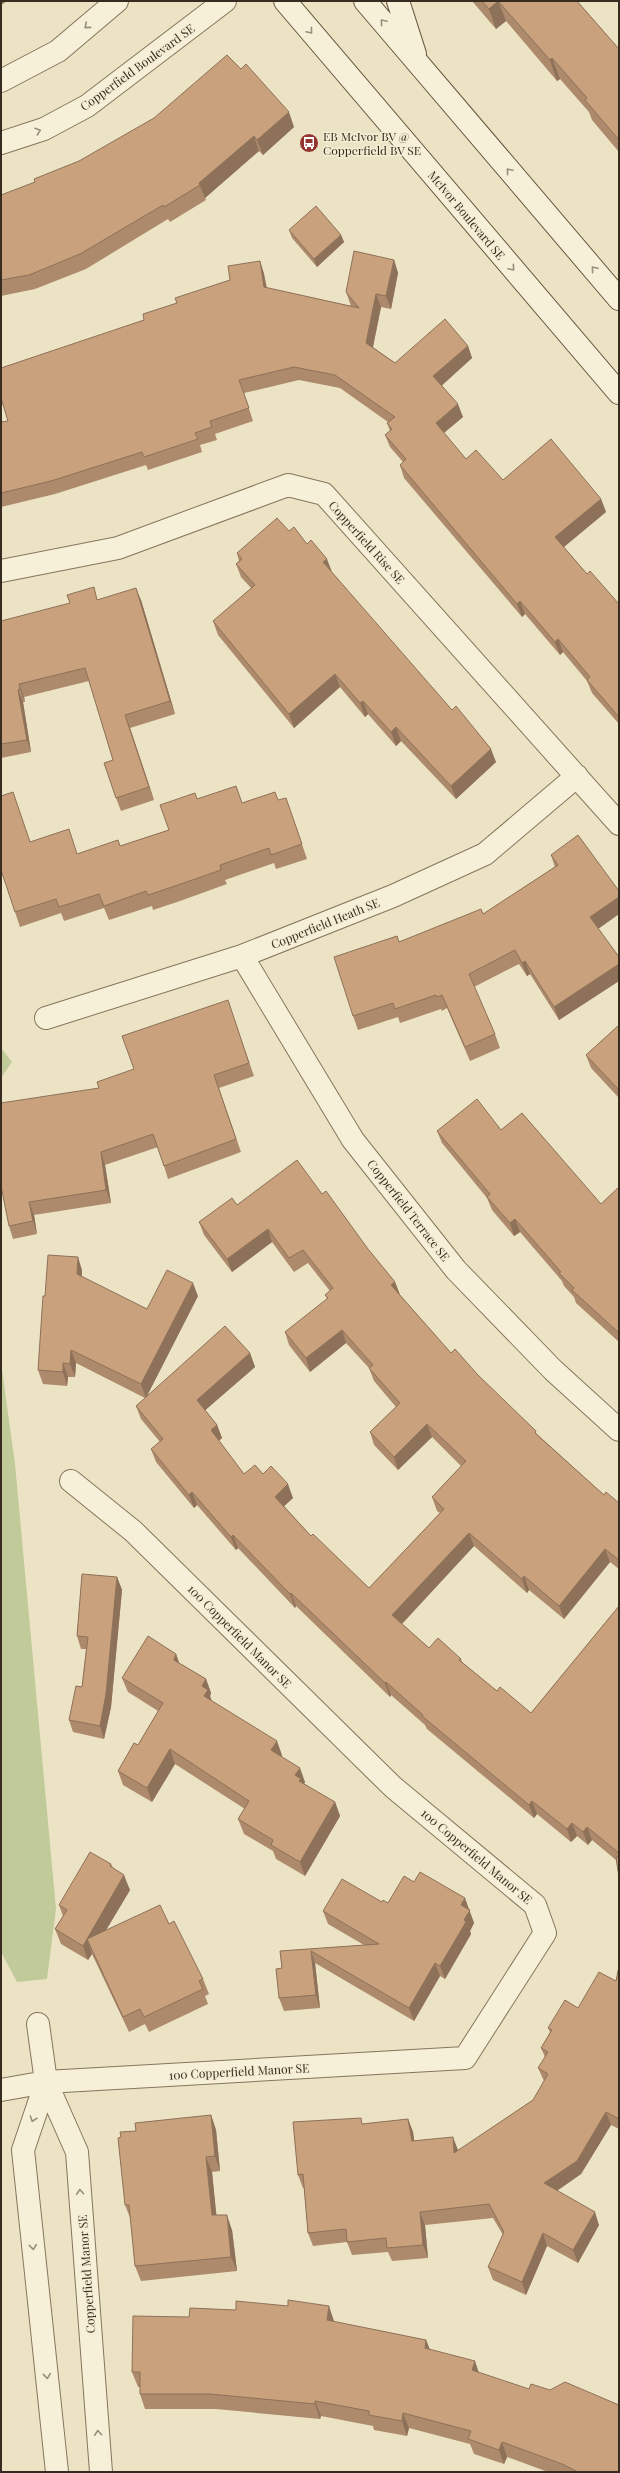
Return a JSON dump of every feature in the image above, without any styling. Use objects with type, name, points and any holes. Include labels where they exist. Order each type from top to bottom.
[{"type":"street","points":[[1,81],[58,50],[117,1]]},
{"type":"street","name":"Copperfield Boulevard SE","points":[[1,143],[44,129],[87,106],[225,1]]},
{"type":"street","name":"McIvor Boulevard SE","points":[[285,1],[619,393]]},
{"type":"street","points":[[365,1],[619,299]]},
{"type":"street","points":[[398,1],[418,63]]},
{"type":"street","name":"Copperfield Rise SE","points":[[1,571],[118,548],[288,486],[324,494],[619,824]]},
{"type":"street","name":"Copperfield Heath SE","points":[[46,1018],[242,956],[393,896],[484,854],[577,776]]},
{"type":"street","name":"Copperfield Terrace SE","points":[[242,956],[353,1140],[441,1252],[456,1270],[553,1370],[619,1430]]},
{"type":"street","name":"100 Copperfield Manor SE","points":[[46,2082],[465,2058],[545,1933],[535,1905],[393,1787],[133,1531],[71,1481]]},
{"type":"street","name":"Copperfield Manor SE","points":[[38,2024],[46,2082],[77,2152],[101,2472]]},
{"type":"street","points":[[1,2090],[46,2082]]},
{"type":"street","name":"Copperfield Manor SE","points":[[46,2082],[23,2150],[57,2472]]},
{"type":"green space","points":[[1,1048],[12,1062],[1,1078]]},
{"type":"green space","points":[[1,1362],[15,1464],[56,1909],[47,1979],[17,1982],[1,1952]]},
{"type":"building","points":[[482,1],[498,1],[489,9]]},
{"type":"building","points":[[498,1],[577,1],[619,49],[619,140],[585,100],[587,98],[552,58],[550,60]]},
{"type":"building","points":[[227,55],[241,69],[246,64],[289,112],[257,140],[254,136],[199,183],[200,185],[164,207],[163,205],[80,254],[29,275],[1,280],[1,195],[35,182],[34,179],[79,161],[154,118]]},
{"type":"building","points":[[316,206],[341,235],[314,259],[289,230]]},
{"type":"building","points":[[354,251],[394,260],[386,296],[376,294],[366,343],[395,363],[445,319],[468,346],[433,376],[458,404],[436,423],[466,459],[476,450],[503,480],[551,439],[601,499],[555,537],[587,574],[590,571],[619,604],[619,717],[587,680],[590,677],[558,639],[555,642],[520,601],[517,604],[400,465],[406,459],[385,435],[392,429],[387,423],[395,417],[335,375],[294,367],[239,380],[249,408],[210,421],[212,427],[195,433],[198,439],[144,457],[142,452],[51,481],[1,493],[1,422],[8,421],[1,398],[1,368],[144,320],[143,314],[177,303],[175,298],[230,280],[228,266],[260,261],[264,287],[359,308],[346,292]]},
{"type":"building","points":[[277,518],[289,531],[294,527],[307,544],[311,540],[327,559],[323,562],[452,710],[456,706],[491,749],[451,786],[396,727],[391,732],[363,701],[360,703],[335,674],[289,714],[213,621],[255,585],[236,564],[242,559],[237,553]]},
{"type":"building","points":[[94,587],[97,600],[136,588],[170,701],[125,715],[149,787],[116,798],[104,763],[113,760],[85,668],[19,684],[20,689],[18,690],[27,740],[1,744],[1,621],[70,603],[67,595]]},
{"type":"building","points":[[236,786],[242,803],[275,792],[278,800],[286,798],[302,844],[271,855],[269,848],[220,865],[221,870],[148,895],[146,891],[104,906],[99,894],[59,907],[56,899],[15,912],[1,870],[1,796],[13,792],[30,842],[69,829],[77,854],[118,840],[120,846],[169,830],[160,805],[195,793],[197,799]]},
{"type":"building","points":[[578,835],[619,891],[619,897],[590,917],[619,957],[619,964],[554,1007],[525,961],[522,963],[515,950],[469,974],[495,1034],[465,1047],[442,995],[437,997],[436,995],[395,1009],[393,1003],[353,1016],[334,957],[397,936],[399,942],[481,909],[483,914],[558,865],[551,855]]},
{"type":"building","points":[[228,1000],[249,1063],[214,1075],[236,1139],[164,1166],[153,1134],[101,1152],[106,1190],[29,1202],[33,1221],[9,1226],[1,1186],[1,1103],[99,1088],[97,1082],[134,1069],[122,1036]]},
{"type":"building","points":[[619,1025],[619,1090],[586,1055]]},
{"type":"building","points":[[477,1099],[501,1130],[522,1113],[601,1204],[619,1187],[619,1333],[572,1290],[574,1288],[559,1273],[561,1272],[515,1219],[510,1223],[487,1197],[490,1194],[437,1131]]},
{"type":"building","points":[[297,1160],[322,1194],[326,1191],[368,1249],[395,1282],[391,1285],[451,1353],[455,1349],[477,1374],[536,1431],[535,1433],[604,1495],[606,1492],[619,1503],[619,1560],[605,1549],[559,1606],[524,1576],[522,1579],[469,1533],[392,1615],[429,1648],[438,1638],[461,1659],[459,1660],[497,1691],[500,1687],[531,1713],[619,1606],[619,1853],[587,1827],[583,1832],[572,1823],[567,1829],[532,1801],[529,1805],[422,1716],[423,1715],[386,1682],[385,1683],[291,1593],[290,1594],[233,1535],[231,1537],[192,1492],[189,1495],[151,1449],[163,1439],[136,1406],[225,1326],[250,1353],[197,1400],[217,1425],[211,1430],[244,1474],[255,1465],[263,1474],[271,1466],[288,1484],[275,1497],[311,1536],[313,1534],[369,1588],[444,1509],[432,1497],[466,1461],[427,1424],[394,1457],[370,1432],[400,1403],[369,1368],[373,1365],[342,1330],[306,1358],[285,1332],[328,1298],[325,1295],[333,1288],[303,1250],[289,1258],[268,1229],[227,1259],[199,1222],[232,1198],[237,1205]]},
{"type":"building","points":[[48,1255],[78,1257],[77,1274],[147,1309],[167,1270],[193,1283],[141,1384],[71,1350],[70,1364],[63,1363],[63,1372],[38,1370],[43,1296],[45,1296]]},
{"type":"building","points":[[82,1574],[117,1577],[106,1694],[100,1726],[69,1720],[76,1686],[82,1687],[88,1637],[77,1636]]},
{"type":"building","points":[[148,1636],[176,1654],[174,1660],[206,1679],[202,1686],[208,1690],[204,1696],[277,1741],[271,1750],[300,1768],[295,1775],[301,1779],[299,1781],[335,1802],[300,1862],[271,1845],[273,1840],[238,1819],[249,1801],[170,1749],[147,1788],[118,1771],[134,1743],[138,1745],[163,1703],[122,1678]]},
{"type":"building","points":[[90,1852],[111,1864],[110,1866],[124,1875],[83,1946],[55,1929],[67,1910],[59,1905]]},
{"type":"building","points":[[616,1857],[619,1857],[619,1877]]},
{"type":"building","points":[[420,1872],[465,1898],[461,1905],[470,1910],[464,1920],[466,1922],[440,1966],[435,1963],[409,2008],[311,1951],[316,1995],[279,1998],[276,1969],[282,1968],[280,1951],[379,1944],[323,1911],[342,1879],[382,1902],[383,1900],[388,1903],[404,1876],[414,1882]]},
{"type":"building","points":[[160,1905],[169,1924],[174,1921],[203,1979],[199,1981],[203,1989],[144,2017],[140,2009],[123,2017],[87,1939]]},
{"type":"building","points":[[619,1966],[619,2119],[606,2112],[577,2161],[544,2183],[595,2212],[573,2250],[543,2233],[522,2282],[488,2267],[504,2232],[489,2204],[420,2212],[423,2245],[387,2248],[386,2238],[347,2242],[346,2229],[308,2233],[303,2174],[298,2175],[293,2122],[361,2118],[362,2124],[408,2119],[412,2141],[453,2137],[454,2153],[533,2100],[548,2074],[538,2068],[548,2052],[541,2048],[552,2030],[548,2028],[565,2000],[578,2008],[599,1972],[616,1981]]},
{"type":"building","points":[[211,2115],[215,2156],[206,2157],[212,2215],[227,2215],[231,2257],[135,2266],[129,2205],[125,2205],[118,2138],[121,2137],[120,2132],[136,2131],[135,2123]]},
{"type":"building","points":[[288,2300],[329,2306],[327,2320],[426,2340],[425,2348],[475,2361],[472,2370],[529,2389],[531,2384],[550,2390],[565,2382],[619,2405],[619,2472],[578,2472],[562,2464],[502,2442],[499,2450],[468,2439],[471,2431],[403,2413],[402,2421],[369,2415],[369,2411],[315,2401],[315,2404],[210,2394],[140,2394],[140,2372],[132,2372],[133,2316],[189,2317],[190,2308],[236,2310],[236,2301],[288,2306]]},
{"type":"place","name":"EB McIvor BV @ Copperfield BV SE","points":[[309,143]]}]
